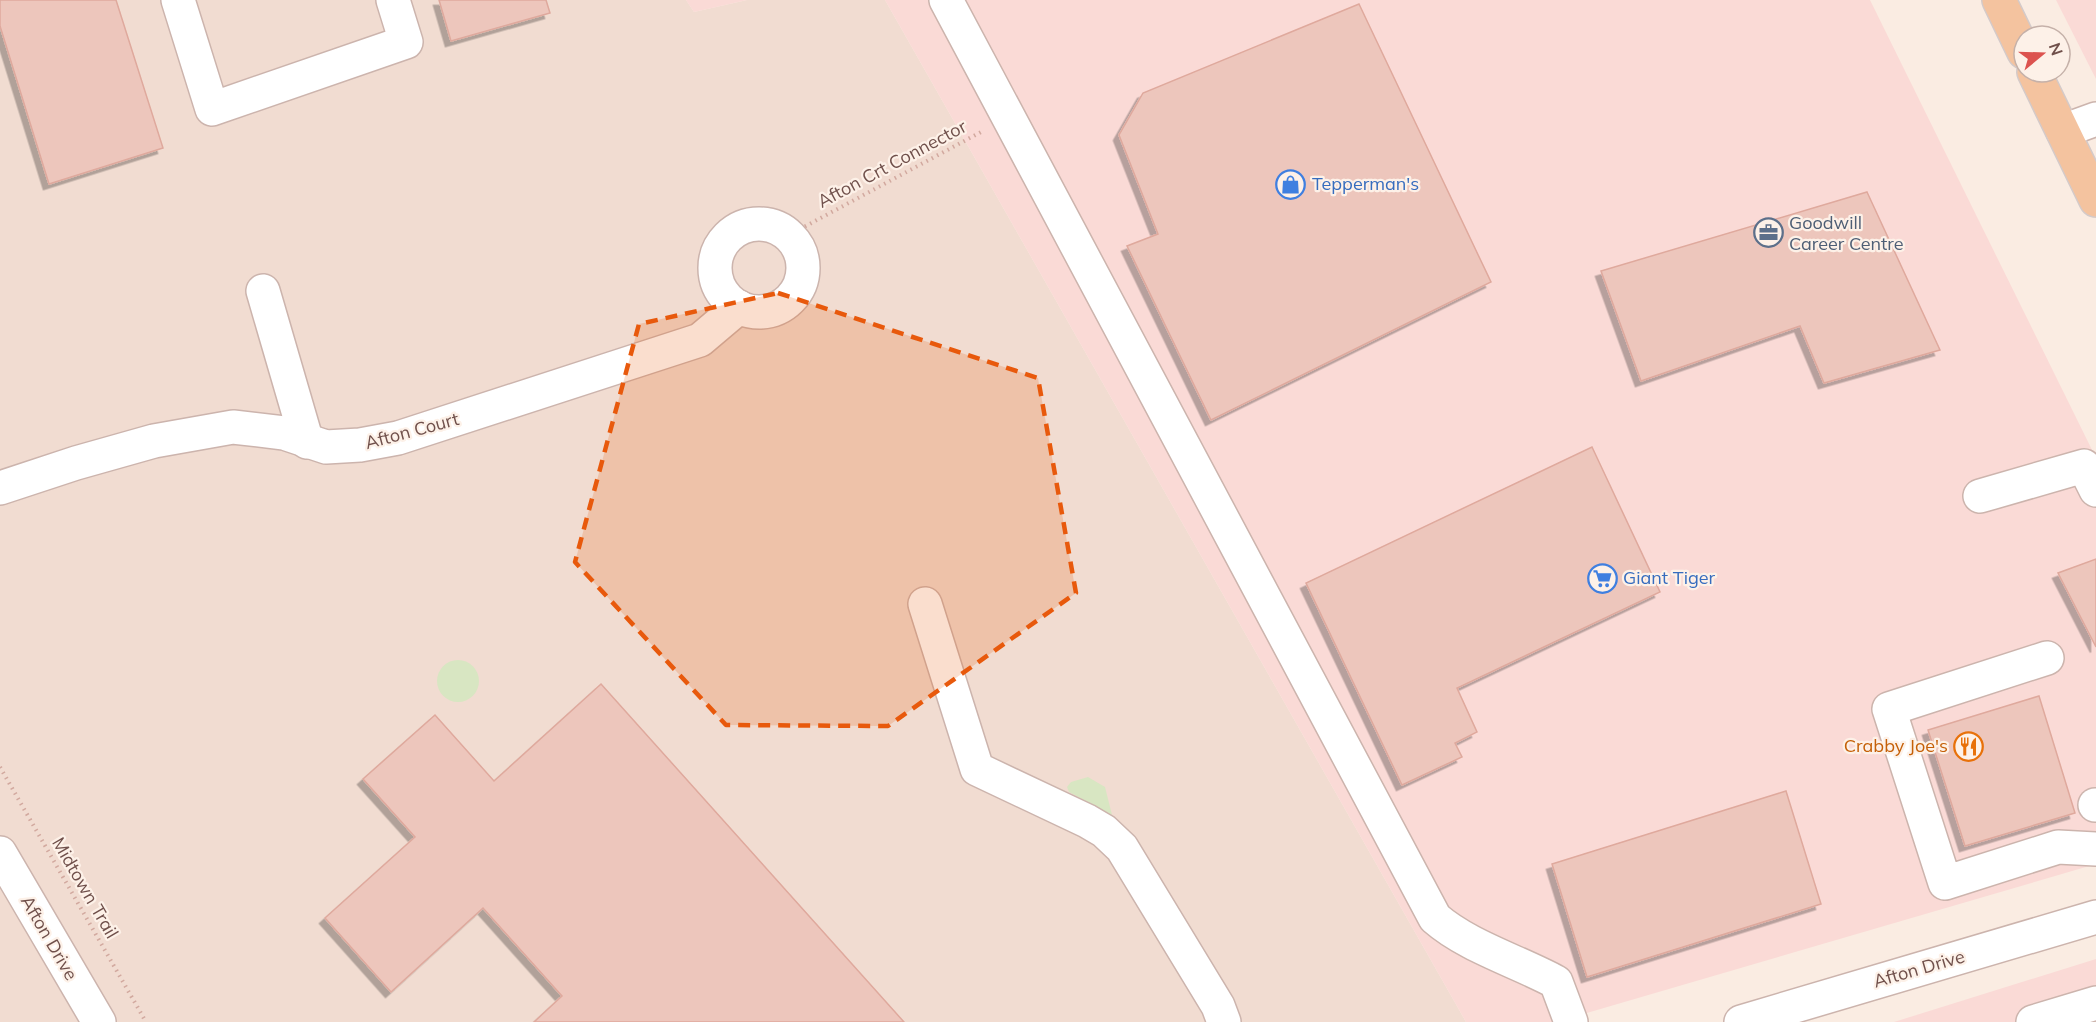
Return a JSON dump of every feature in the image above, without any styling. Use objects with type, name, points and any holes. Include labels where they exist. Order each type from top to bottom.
[{"type":"main road","points":[[1999,0],[2012,27]]},
{"type":"main road","points":[[2040,84],[2096,200]]},
{"type":"street","points":[[178,0],[212,109],[406,42],[393,0]]},
{"type":"street","points":[[945,0],[1435,918],[1454,935],[1520,963],[1556,982],[1571,1022]]},
{"type":"street","points":[[2063,131],[2096,119]]},
{"type":"street","points":[[762,223],[777,227],[789,235],[798,246],[803,259],[800,287],[791,298],[773,309],[753,312],[739,307],[727,298],[719,285],[715,271],[717,256],[723,242],[733,231],[747,225],[762,223]]},
{"type":"street","points":[[263,291],[307,442]]},
{"type":"street","name":"Afton Court","points":[[0,488],[154,441],[232,427],[284,433],[326,447],[349,446],[398,438],[700,340],[739,307]]},
{"type":"street","points":[[1980,496],[2090,478]]},
{"type":"street","points":[[926,604],[977,769],[1087,821],[1104,831],[1122,848],[1218,1006],[1224,1022]]},
{"type":"street","points":[[2047,658],[1889,709],[1945,883],[2058,847],[2096,849]]},
{"type":"street","name":"Afton Drive","points":[[0,853],[99,1022]]},
{"type":"street","name":"Afton Drive","points":[[1741,1022],[2096,917]]},
{"type":"street","points":[[2033,1022],[2096,1003]]},
{"type":"path","name":"Afton Crt Connector","points":[[789,235],[1008,117]]},
{"type":"path","name":"Midtown Trail","points":[[0,766],[146,1022]]},
{"type":"highlighted area","points":[[778,293],[1038,378],[1076,593],[888,726],[726,725],[575,562],[639,324]]},
{"type":"shaded area","points":[[0,0],[686,0],[694,12],[747,0],[885,0],[1466,1022],[0,1022]]},
{"type":"shaded area","points":[[686,0],[747,0],[694,12]]},
{"type":"shaded area","points":[[885,0],[1870,0],[2096,458],[2096,864],[1556,1022],[1466,1022]]},
{"type":"shaded area","points":[[2056,0],[2096,0],[2096,79],[2072,32],[2072,24],[2068,24]]},
{"type":"shaded area","points":[[2096,959],[2096,1022],[1894,1022]]},
{"type":"green space","points":[[458,660],[466,661],[473,666],[478,673],[478,689],[473,696],[466,701],[458,702],[450,701],[443,696],[438,689],[437,681],[438,673],[443,666],[450,661]]},
{"type":"green space","points":[[1088,777],[1105,787],[1112,815],[1069,792],[1067,787],[1071,782]]},
{"type":"building","points":[[0,0],[116,0],[163,148],[49,184],[0,26]]},
{"type":"building","points":[[439,0],[546,0],[550,13],[451,41]]},
{"type":"building","name":"Tepperman's","points":[[1359,4],[1491,282],[1211,420],[1127,246],[1158,234],[1119,135],[1143,93]]},
{"type":"building","points":[[1867,192],[1940,350],[1824,383],[1800,326],[1641,381],[1601,271]]},
{"type":"building","points":[[1592,447],[1660,592],[1457,688],[1477,732],[1455,743],[1462,757],[1402,785],[1306,583]]},
{"type":"building","points":[[2096,559],[2096,647],[2058,573]]},
{"type":"building","points":[[601,684],[904,1022],[534,1022],[562,996],[483,908],[391,992],[325,918],[415,837],[363,779],[435,715],[494,781]]},
{"type":"building","points":[[2039,696],[2075,813],[1965,846],[1928,730]]},
{"type":"building","points":[[1786,791],[1821,904],[1587,977],[1552,864]]},
{"type":"place","name":"Tepperman's","points":[[1291,184]]},
{"type":"place","name":"Goodwill Career Centre","points":[[1768,233]]},
{"type":"place","name":"Giant Tiger","points":[[1602,578]]},
{"type":"place","name":"Crabby Joe's","points":[[1969,746]]}]
